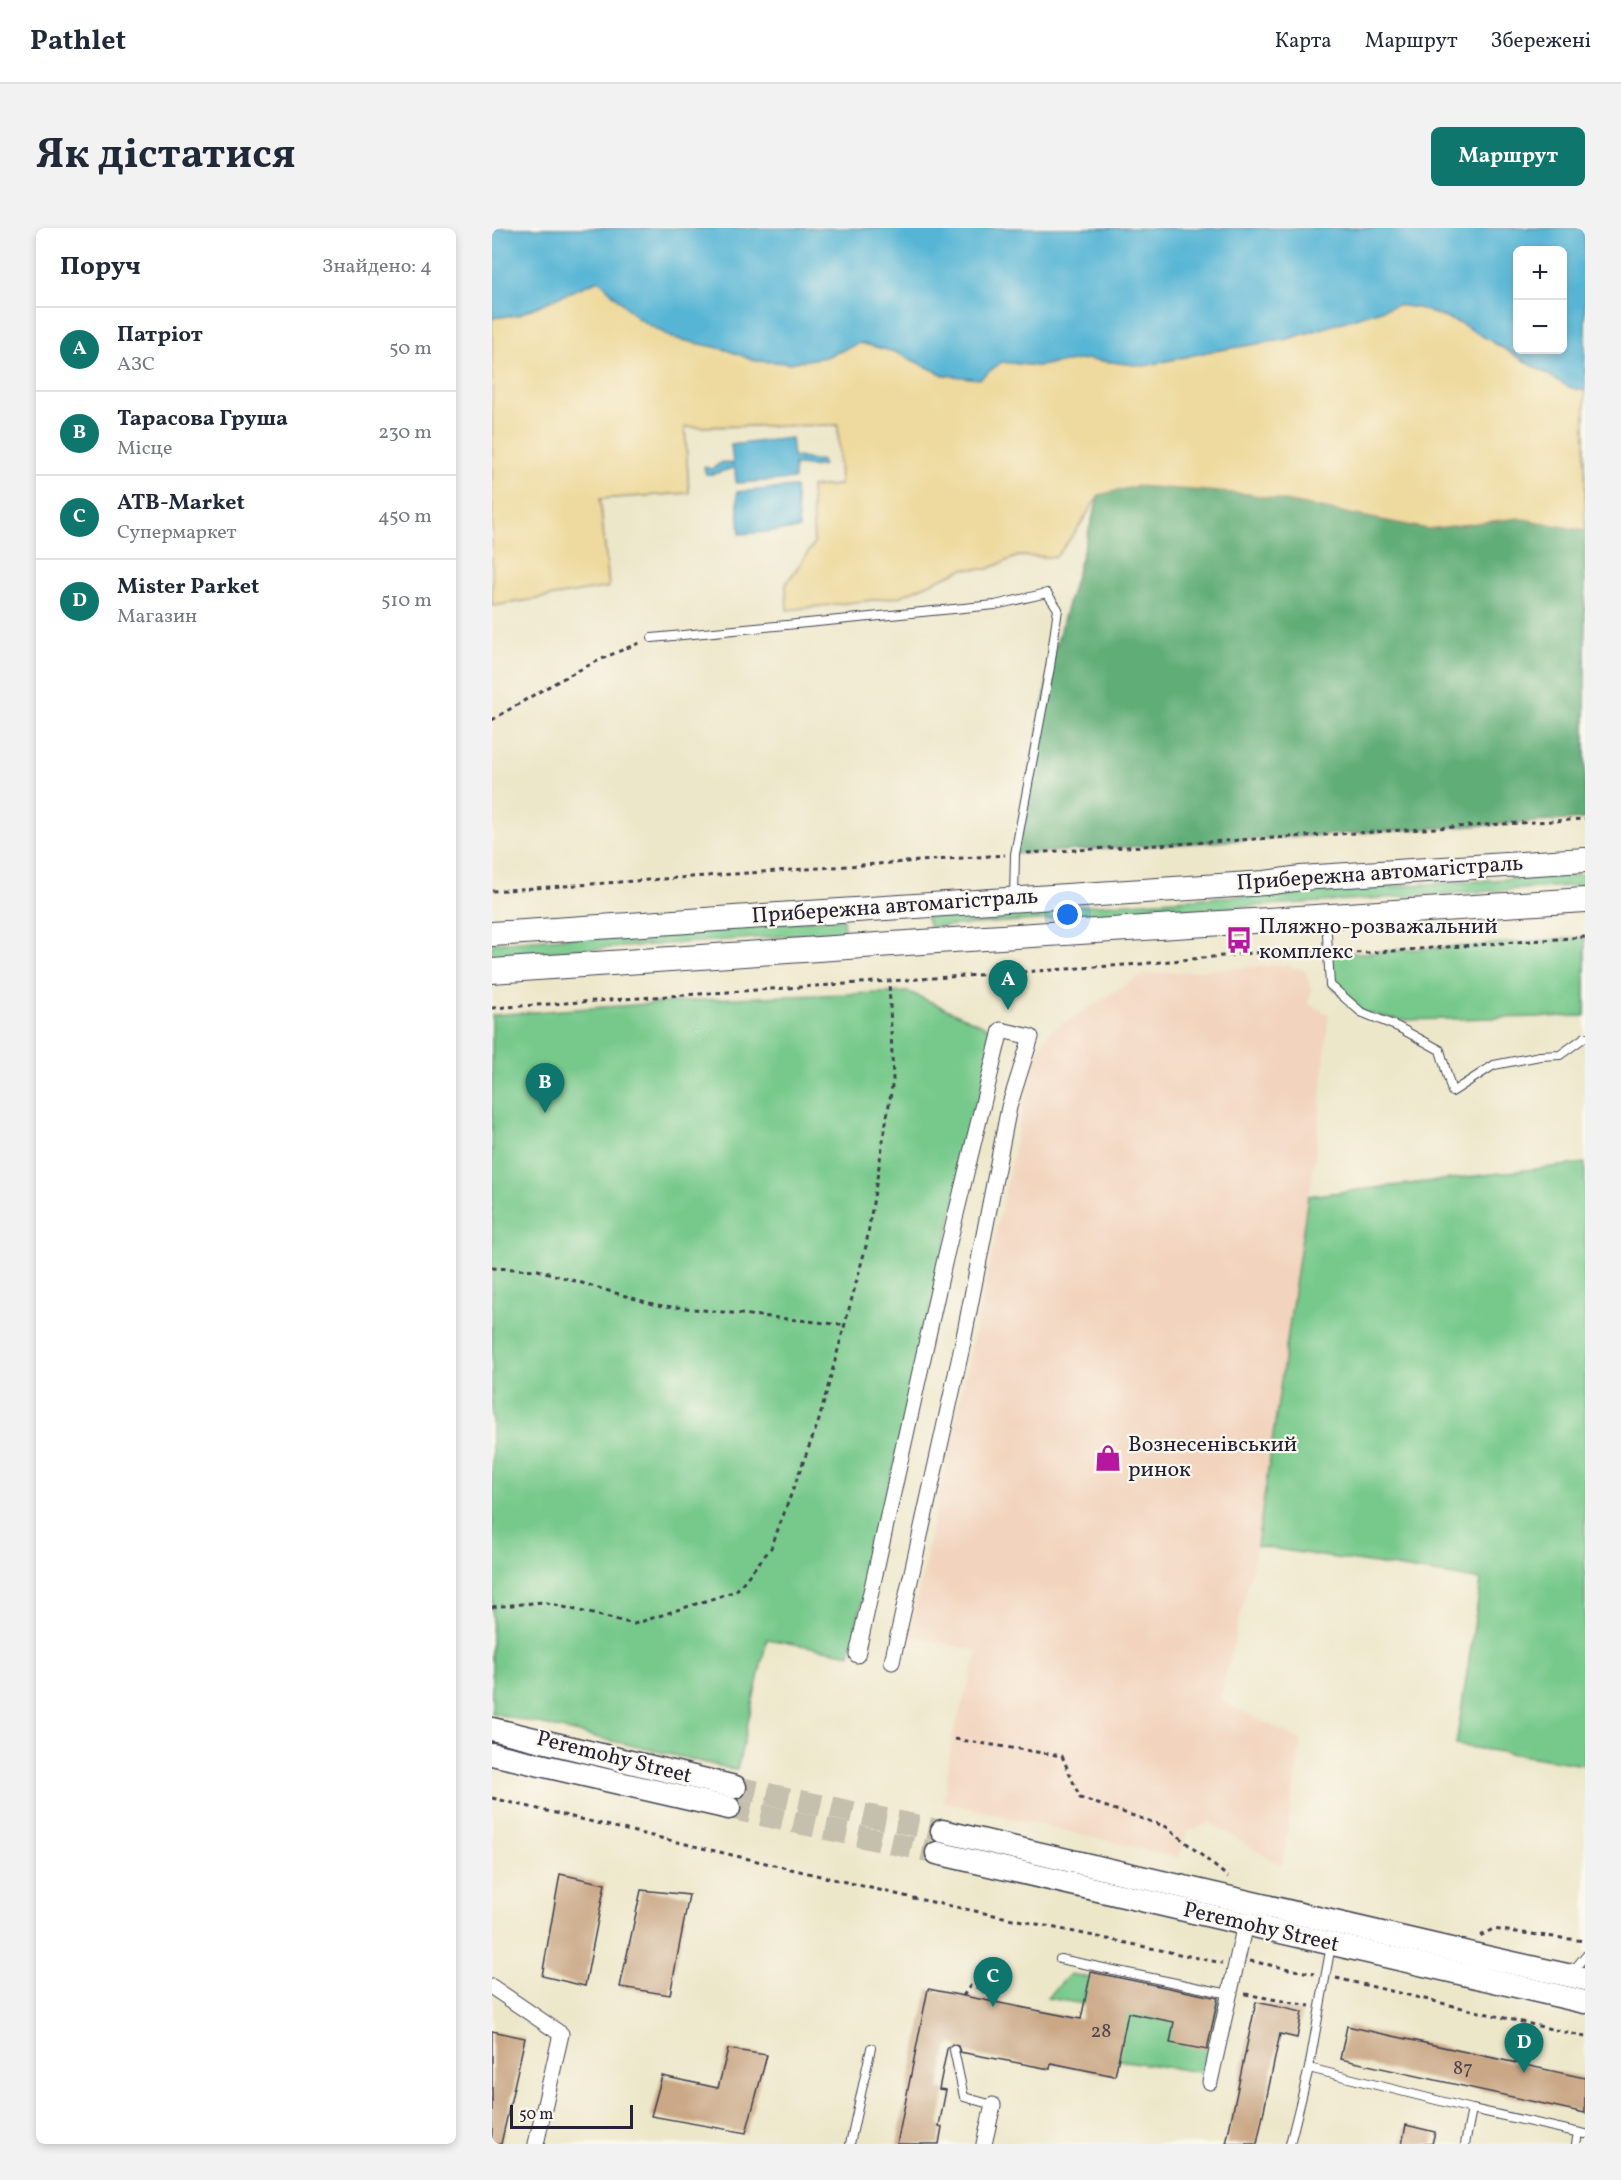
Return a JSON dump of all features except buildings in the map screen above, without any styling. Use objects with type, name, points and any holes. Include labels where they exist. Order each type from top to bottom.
[{"type":"main road","name":"Прибережна автомагістраль","points":[[492,934],[1585,860]]},
{"type":"main road","name":"Прибережна автомагістраль","points":[[492,971],[1585,900]]},
{"type":"main road","points":[[914,906],[905,913],[903,925],[907,935],[937,941]]},
{"type":"main road","points":[[836,947],[859,939],[863,926],[863,915],[847,909]]},
{"type":"main road","name":"Peremohy Street","points":[[492,1729],[732,1797],[492,1754]]},
{"type":"main road","name":"Peremohy Street","points":[[942,1831],[1585,1978]]},
{"type":"main road","name":"Peremohy Street","points":[[936,1854],[1585,2002]]},
{"type":"street","points":[[857,1655],[945,1259],[1001,1030],[1031,1037],[1009,1107],[962,1347],[892,1662]]},
{"type":"street","points":[[1210,2082],[1245,1924]]},
{"type":"street","points":[[492,1987],[561,2034],[536,2144]]},
{"type":"street","points":[[984,2144],[993,2105]]},
{"type":"lane","points":[[652,638],[995,605],[1047,593],[1058,609],[1050,668],[1015,854],[1013,899]]},
{"type":"lane","points":[[1325,917],[1330,985],[1361,1012],[1398,1027],[1440,1050],[1452,1092],[1494,1065],[1540,1056],[1560,1055],[1585,1037]]},
{"type":"lane","points":[[1290,2144],[1310,2068],[1331,1944]]},
{"type":"lane","points":[[1557,1973],[1577,1966],[1585,1956]]},
{"type":"lane","points":[[1060,1959],[1230,1993]]},
{"type":"lane","points":[[850,2144],[871,2048]]},
{"type":"lane","points":[[954,2050],[964,2097],[993,2105]]},
{"type":"lane","points":[[1310,2068],[1581,2134],[1576,2144]]},
{"type":"lane","points":[[1465,2144],[1473,2109]]},
{"type":"path","points":[[492,720],[557,680],[610,654],[652,638]]},
{"type":"path","points":[[492,891],[1015,854],[1585,819]]},
{"type":"path","points":[[492,1008],[1140,964],[1285,950],[1365,953],[1585,937]]},
{"type":"path","points":[[492,1607],[543,1602],[634,1624],[736,1591],[771,1548],[819,1420],[866,1246],[893,1080],[889,980]]},
{"type":"path","points":[[492,1268],[538,1270],[656,1305],[845,1325]]},
{"type":"path","points":[[955,1739],[1062,1756],[1080,1798],[1167,1827],[1234,1882]]},
{"type":"path","points":[[492,1798],[913,1898],[1236,1962],[1326,1976],[1585,2037]]},
{"type":"path","points":[[963,1996],[970,1986],[996,1990],[998,1979]]},
{"type":"path","points":[[1230,1993],[1320,2008]]},
{"type":"shaded area","name":"Вознесенівський ринок","points":[[1288,965],[1305,971],[1312,990],[1308,1004],[1329,1014],[1316,1151],[1257,1546],[1220,1700],[1301,1740],[1282,1866],[1209,1822],[1187,1832],[1179,1858],[944,1802],[952,1738],[978,1651],[909,1635],[1034,1058],[1051,1030],[1144,974]]},
{"type":"green space","points":[[1137,486],[1249,494],[1428,529],[1518,518],[1585,531],[1585,819],[1015,854],[1050,667],[1099,495]]},
{"type":"green space","points":[[1585,874],[1585,885],[930,927],[926,916]]},
{"type":"green space","points":[[843,918],[844,932],[492,956],[492,943]]},
{"type":"green space","points":[[1585,937],[1585,1016],[1401,1020],[1361,1012],[1330,985],[1329,952],[1365,953]]},
{"type":"green space","points":[[909,992],[995,1031],[850,1654],[767,1639],[737,1770],[492,1713],[492,1015],[732,998]]},
{"type":"green space","points":[[1585,1163],[1585,1765],[1456,1745],[1481,1580],[1257,1546],[1308,1196]]},
{"type":"green space","points":[[1070,1974],[1221,2000],[1205,2073],[1113,2059],[1121,2010],[1047,1998]]},
{"type":"sand","points":[[599,279],[637,318],[673,338],[724,349],[756,361],[826,357],[860,343],[895,352],[944,375],[1002,362],[1037,366],[1087,359],[1144,366],[1207,352],[1288,339],[1397,305],[1419,308],[1462,324],[1569,387],[1585,391],[1585,531],[1518,518],[1428,529],[1249,494],[1137,486],[1099,495],[1056,557],[1018,556],[988,569],[963,569],[898,597],[787,610],[786,584],[814,544],[811,487],[840,485],[838,425],[685,427],[689,493],[600,499],[609,587],[492,606],[492,318],[517,315]]},
{"type":"water","points":[[492,228],[1585,228],[1585,391],[1569,387],[1462,324],[1419,308],[1397,305],[1288,339],[1207,352],[1144,366],[1087,359],[1037,366],[1002,362],[979,379],[944,375],[895,352],[860,343],[826,357],[789,363],[756,361],[724,349],[673,338],[637,318],[599,280],[517,315],[492,318]]},
{"type":"water","points":[[791,438],[793,457],[814,461],[822,460],[823,465],[816,467],[794,465],[794,479],[736,483],[735,468],[706,474],[704,467],[712,469],[722,462],[733,464],[731,445]]},
{"type":"water","points":[[795,487],[799,529],[740,534],[737,492]]},
{"type":"tunnel","points":[[735,1787],[942,1831]]},
{"type":"tunnel","points":[[729,1808],[937,1853]]},
{"type":"place","name":"Пляжно-розважальний комплекс","points":[[1239,940]]},
{"type":"place","name":"Патріот","points":[[1008,1010]]},
{"type":"place","name":"Тарасова Груша","points":[[545,1113]]},
{"type":"place","name":"Вознесенівський ринок","points":[[1108,1458]]},
{"type":"place","name":"ATB-Market","points":[[993,2007]]},
{"type":"place","name":"Mister Parket","points":[[1524,2073]]}]
